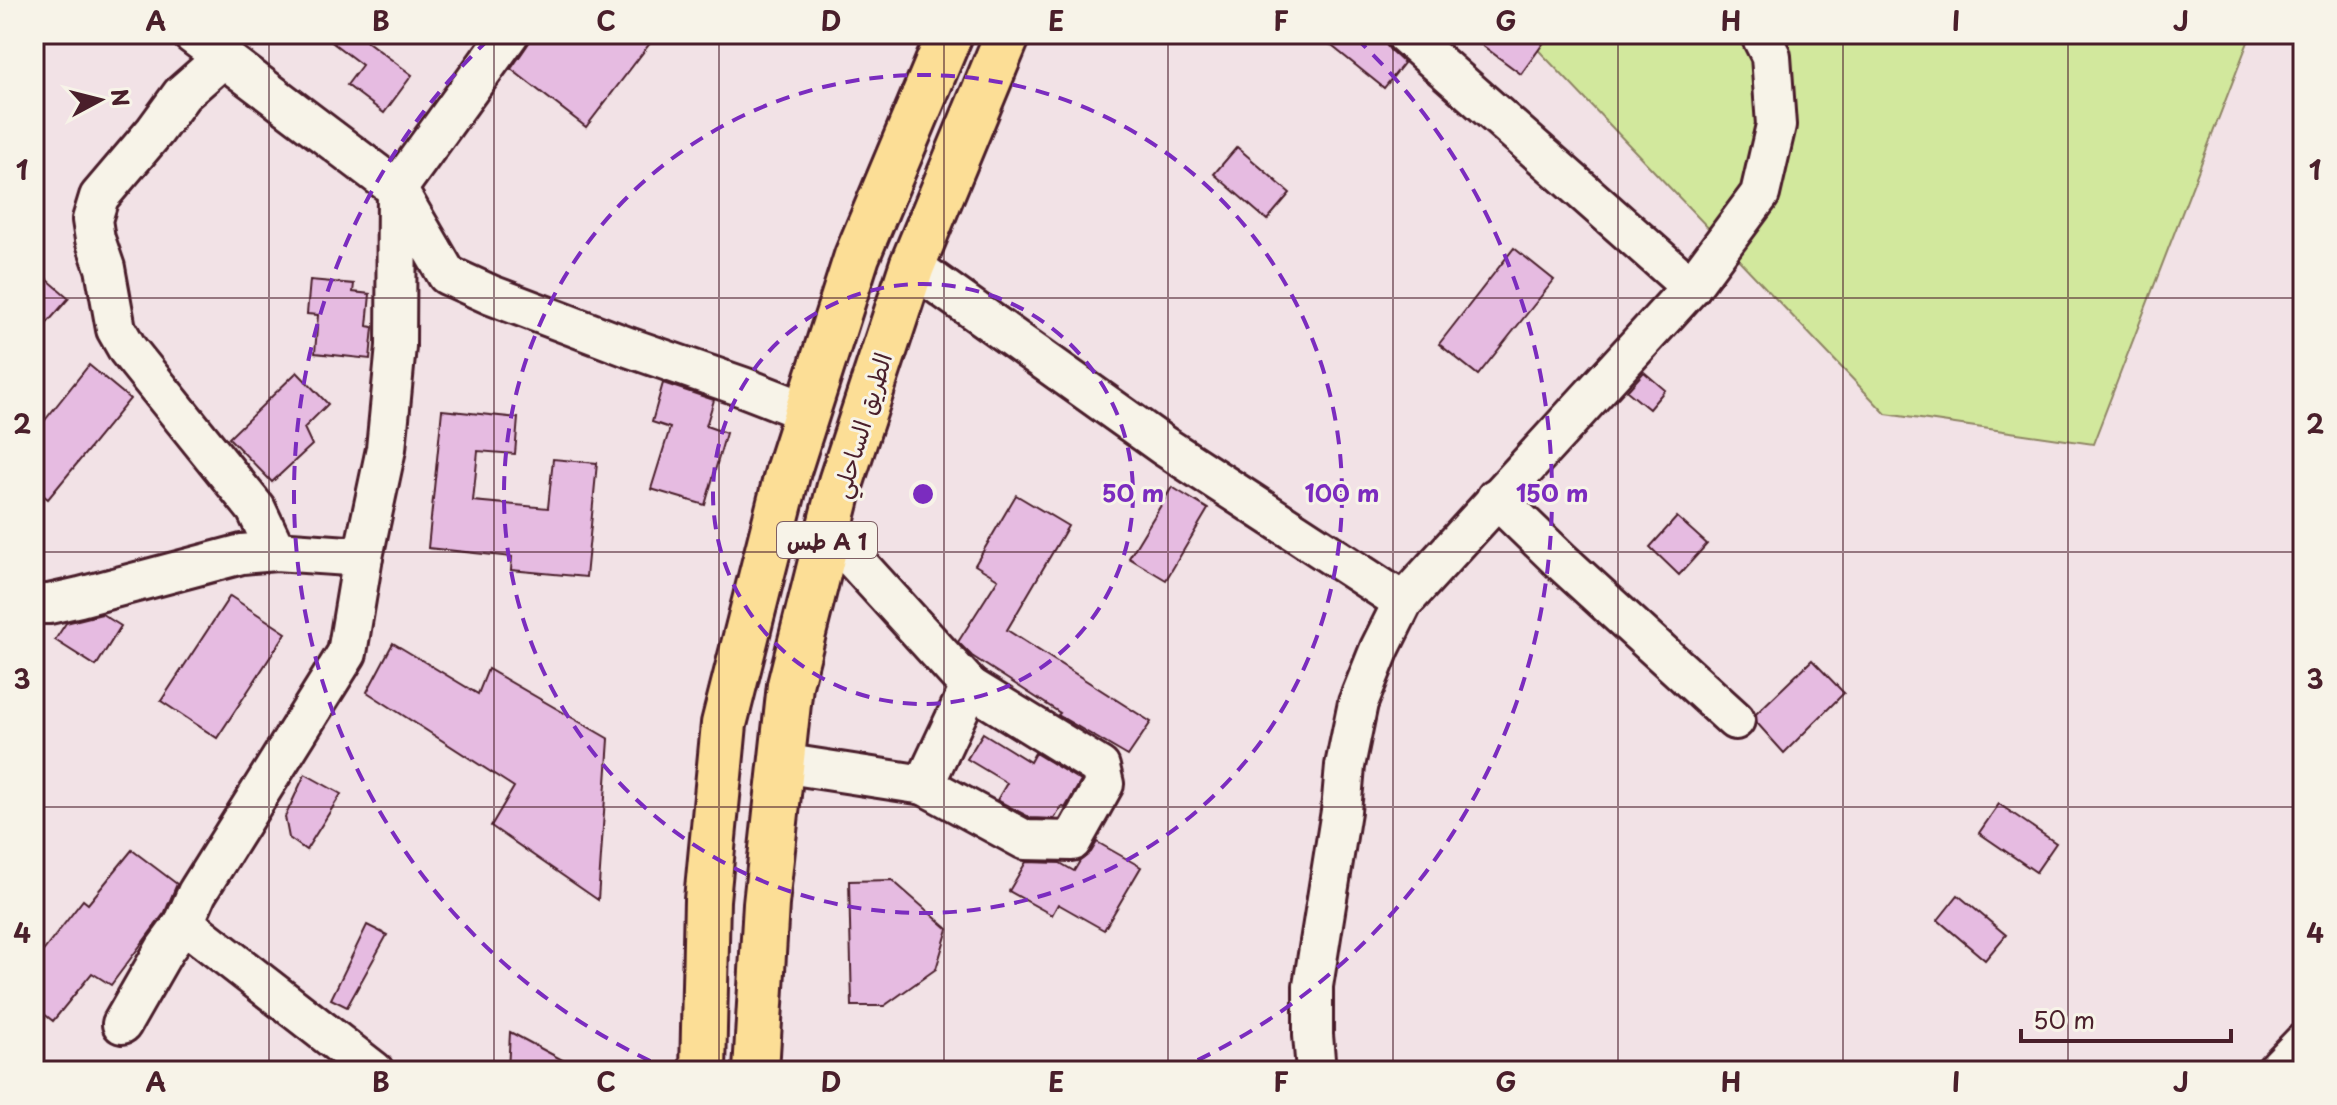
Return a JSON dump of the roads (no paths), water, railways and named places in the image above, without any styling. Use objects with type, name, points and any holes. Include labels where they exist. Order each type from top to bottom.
[{"type":"highway","name":"طس A 1","points":[[703,1071],[707,900],[724,724],[788,471],[857,256],[950,34]]},
{"type":"highway","name":"الطريق الساحلي","points":[[756,1071],[766,904],[790,685],[841,482],[912,266],[1008,34]]},
{"type":"street","points":[[192,34],[397,189],[447,275],[601,337],[807,412]]},
{"type":"street","points":[[122,1024],[165,949],[184,923],[197,893],[347,653],[386,449],[396,346],[397,189],[509,34]]},
{"type":"street","points":[[1405,34],[1691,287]]},
{"type":"street","points":[[1316,1071],[1313,986],[1341,811],[1345,766],[1358,703],[1380,648],[1403,602],[1691,287],[1760,194],[1776,125],[1771,56],[1760,34]]},
{"type":"street","points":[[223,58],[182,94],[99,197],[92,220],[116,329],[145,372],[256,509],[276,551]]},
{"type":"street","points":[[912,266],[1164,446],[1403,602]]},
{"type":"street","points":[[1496,498],[1735,720]]},
{"type":"street","points":[[781,763],[924,785],[1025,840],[1072,841],[1104,784],[1100,767],[970,687],[829,532]]},
{"type":"street","points":[[34,604],[80,597],[242,554],[276,551],[363,557]]},
{"type":"street","points":[[924,785],[970,687]]},
{"type":"street","points":[[184,923],[374,1071]]},
{"type":"street","points":[[2276,1071],[2303,1043]]}]
